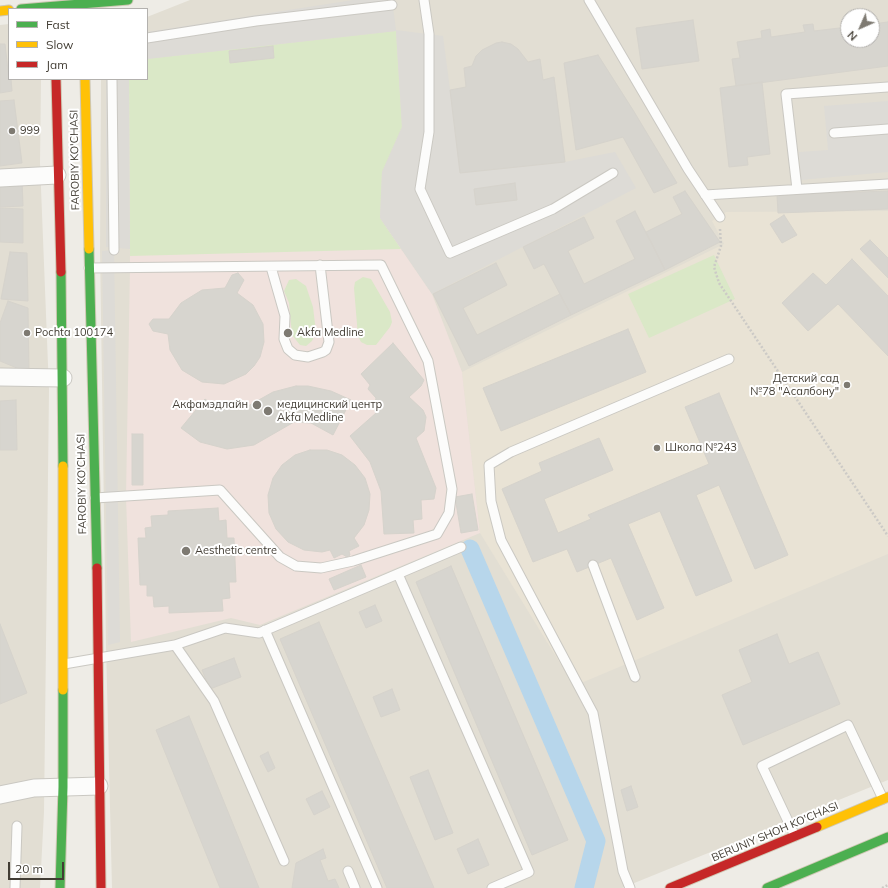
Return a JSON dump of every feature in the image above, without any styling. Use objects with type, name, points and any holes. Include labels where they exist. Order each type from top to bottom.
[{"type":"main road","points":[[29,8],[128,0]]},
{"type":"main road","name":"FAROBIY KO'CHASI","points":[[56,80],[57,175],[63,378],[64,664],[60,888]]},
{"type":"main road","name":"FAROBIY KO'CHASI","points":[[85,80],[95,498],[101,888]]},
{"type":"main road","name":"BERUNIY SHOH KO'CHASI","points":[[670,888],[886,798]]},
{"type":"main road","points":[[767,888],[888,837]]},
{"type":"street","points":[[0,178],[57,175]]},
{"type":"street","points":[[0,377],[63,378]]},
{"type":"street","points":[[0,795],[34,788],[100,786]]},
{"type":"lane","points":[[424,0],[430,34],[429,132],[420,189],[450,253],[553,209],[613,173]]},
{"type":"lane","points":[[589,0],[684,162],[720,216]]},
{"type":"lane","points":[[148,38],[256,21],[392,5]]},
{"type":"lane","points":[[112,80],[114,250]]},
{"type":"lane","points":[[797,189],[786,94],[888,87]]},
{"type":"lane","points":[[834,133],[888,129]]},
{"type":"lane","points":[[705,195],[888,184]]},
{"type":"lane","points":[[271,267],[285,316],[284,339],[286,344],[295,355],[308,357],[326,350],[329,342],[320,265]]},
{"type":"lane","points":[[89,268],[381,265],[428,361],[452,489],[449,513],[437,534],[353,561],[321,568],[296,566],[280,557],[268,545],[255,527],[220,490],[95,498]]},
{"type":"lane","points":[[630,888],[623,871],[593,713],[501,540],[490,501],[489,465],[511,452],[729,359]]},
{"type":"lane","points":[[64,664],[175,645],[225,628],[259,633],[461,547]]},
{"type":"lane","points":[[593,565],[635,677]]},
{"type":"lane","points":[[398,574],[529,872],[492,888]]},
{"type":"lane","points":[[265,630],[377,888]]},
{"type":"lane","points":[[175,645],[214,701],[284,862]]},
{"type":"lane","points":[[795,836],[762,766],[848,725],[886,798]]},
{"type":"lane","points":[[15,888],[17,826]]},
{"type":"lane","points":[[348,871],[355,888]]},
{"type":"lane","points":[[793,877],[798,888]]},
{"type":"path","points":[[720,216],[721,246],[714,267],[719,283],[888,536]]},
{"type":"path","points":[[882,888],[888,885]]},
{"type":"shaded area","points":[[190,0],[888,0],[888,780],[622,888],[112,888],[106,645],[100,251],[101,80],[148,80],[148,17]]},
{"type":"shaded area","points":[[353,0],[392,0],[396,30],[443,36],[461,173],[565,162],[615,152],[636,188],[432,294],[380,218],[382,172],[402,127],[396,31],[148,59],[148,32]]},
{"type":"shaded area","points":[[8,24],[8,80],[41,80],[40,163],[49,390],[44,812],[40,888],[0,888],[0,25]]},
{"type":"shaded area","name":"Akfa Medline","points":[[148,60],[380,218],[432,294],[462,372],[480,533],[260,625],[231,618],[131,642],[126,497],[130,267],[129,80],[148,80]]},
{"type":"shaded area","points":[[106,80],[129,80],[130,249],[106,247]]},
{"type":"shaded area","points":[[888,101],[888,172],[801,180],[799,152],[828,150],[824,106]]},
{"type":"shaded area","name":"Школа №243","points":[[888,211],[888,554],[574,686],[480,533],[462,372],[724,244],[712,221],[726,212]]},
{"type":"shaded area","points":[[114,250],[120,642],[108,645],[102,251]]},
{"type":"green space","points":[[396,31],[402,127],[382,172],[380,218],[401,249],[130,256],[129,80],[148,80],[148,59]]},
{"type":"green space","points":[[714,255],[735,299],[649,338],[628,294]]},
{"type":"green space","points":[[363,277],[371,279],[390,312],[392,322],[390,327],[376,345],[367,345],[361,342],[358,336],[354,288],[355,282]]},
{"type":"green space","points":[[296,279],[306,286],[313,307],[316,332],[312,341],[306,346],[300,345],[292,335],[289,303],[284,291],[289,280]]},
{"type":"building","points":[[693,20],[699,61],[642,69],[636,28]]},
{"type":"building","points":[[888,22],[888,66],[736,86],[732,59],[740,58],[737,42],[762,38],[761,31],[770,29],[771,37],[805,32],[803,25],[813,24],[814,31],[840,28],[840,48],[880,48],[880,23]]},
{"type":"building","points":[[502,42],[511,44],[518,49],[528,62],[540,59],[543,80],[554,77],[565,162],[460,173],[450,90],[466,87],[464,68],[472,66],[476,56],[482,50],[496,43]]},
{"type":"building","points":[[0,44],[5,44],[8,80],[11,80],[12,91],[0,93]]},
{"type":"building","points":[[273,46],[274,58],[230,63],[229,51]]},
{"type":"building","points":[[598,55],[677,183],[654,193],[623,137],[576,150],[564,63]]},
{"type":"building","points":[[762,82],[770,154],[747,157],[748,165],[729,167],[720,88]]},
{"type":"building","points":[[14,100],[22,163],[0,166],[0,101]]},
{"type":"building","points":[[22,179],[23,206],[0,207],[0,180]]},
{"type":"building","points":[[515,183],[517,200],[476,205],[474,189]]},
{"type":"building","points":[[685,191],[720,242],[665,270],[646,232],[682,214],[673,197]]},
{"type":"building","points":[[888,191],[888,209],[778,213],[777,195]]},
{"type":"building","points":[[0,208],[23,209],[23,243],[0,242]]},
{"type":"building","points":[[635,211],[665,270],[571,315],[544,264],[534,269],[523,247],[584,217],[594,238],[568,251],[584,284],[635,259],[616,221]]},
{"type":"building","points":[[784,215],[797,235],[782,243],[770,224]]},
{"type":"building","points":[[870,240],[888,258],[888,278],[860,249]]},
{"type":"building","points":[[10,252],[27,253],[28,301],[1,299]]},
{"type":"building","points":[[852,259],[888,296],[888,356],[838,304],[808,331],[782,303],[813,273],[826,285]]},
{"type":"building","points":[[496,263],[507,285],[463,308],[477,335],[560,294],[571,315],[469,366],[433,294]]},
{"type":"building","points":[[238,273],[244,280],[237,293],[253,305],[263,324],[264,342],[260,357],[246,374],[224,384],[202,382],[182,370],[170,350],[168,334],[153,331],[149,324],[153,319],[169,319],[181,303],[202,290],[225,288],[232,275]]},
{"type":"building","points":[[8,301],[28,308],[29,373],[0,361],[0,323]]},
{"type":"building","points":[[628,329],[646,372],[501,431],[483,388]]},
{"type":"building","points":[[393,343],[424,380],[421,386],[409,397],[423,410],[426,417],[424,431],[416,438],[436,488],[434,499],[421,500],[422,519],[413,520],[414,533],[384,534],[381,491],[370,462],[350,436],[376,413],[374,408],[376,398],[368,389],[370,385],[361,374]]},
{"type":"building","points":[[296,386],[308,386],[331,391],[351,400],[333,435],[311,423],[294,422],[254,445],[227,449],[200,442],[181,428],[205,399],[218,409],[241,410],[273,392]]},
{"type":"building","points":[[719,393],[788,555],[755,569],[719,485],[696,495],[732,581],[696,596],[660,511],[628,524],[664,608],[637,620],[611,558],[577,572],[567,549],[533,562],[502,489],[542,471],[539,463],[599,438],[613,470],[544,499],[558,533],[591,519],[588,515],[709,464],[685,407]]},
{"type":"building","points":[[16,400],[17,450],[0,450],[0,401]]},
{"type":"building","points":[[132,434],[143,434],[143,485],[132,485]]},
{"type":"building","points":[[310,450],[327,450],[342,455],[355,465],[365,478],[370,494],[369,510],[364,525],[354,538],[359,546],[349,551],[350,555],[347,557],[342,554],[334,558],[330,550],[322,552],[304,550],[288,542],[276,529],[269,513],[268,495],[273,478],[282,465],[295,455]]},
{"type":"building","points":[[472,494],[478,530],[461,533],[455,497]]},
{"type":"building","points":[[218,508],[219,521],[226,520],[227,538],[234,538],[236,582],[229,582],[230,598],[222,599],[223,611],[169,613],[169,606],[154,607],[153,596],[147,596],[147,585],[140,585],[138,538],[146,538],[145,528],[152,527],[151,516],[168,515],[168,511]]},
{"type":"building","points":[[361,565],[366,577],[334,590],[329,579]]},
{"type":"building","points":[[451,566],[568,840],[532,855],[416,582]]},
{"type":"building","points":[[375,605],[382,621],[366,628],[359,612]]},
{"type":"building","points":[[319,622],[434,888],[387,888],[280,639]]},
{"type":"building","points":[[0,624],[27,693],[0,704]]},
{"type":"building","points":[[777,634],[789,664],[818,652],[840,704],[743,745],[722,695],[752,682],[739,650]]},
{"type":"building","points":[[234,658],[241,677],[210,689],[202,670]]},
{"type":"building","points":[[392,689],[400,710],[381,717],[373,697]]},
{"type":"building","points":[[189,716],[259,888],[220,888],[156,730]]},
{"type":"building","points":[[268,752],[275,768],[268,772],[260,756]]},
{"type":"building","points":[[428,770],[453,833],[435,840],[410,777]]},
{"type":"building","points":[[631,786],[638,807],[627,811],[621,790]]},
{"type":"building","points":[[322,791],[330,807],[314,815],[306,799]]},
{"type":"building","points":[[478,839],[489,865],[468,874],[457,849]]},
{"type":"building","points":[[323,849],[326,858],[320,860],[328,881],[335,879],[339,888],[292,888],[296,863]]},
{"type":"waterway","points":[[470,549],[596,841],[584,888]]},
{"type":"traffic: fast","points":[[33,8],[128,0]]},
{"type":"traffic: fast","points":[[89,249],[97,568]]},
{"type":"traffic: fast","points":[[61,272],[63,466]]},
{"type":"traffic: fast","points":[[60,888],[63,787],[63,690]]},
{"type":"traffic: fast","points":[[767,888],[888,837]]},
{"type":"traffic: slow","points":[[0,11],[8,10]]},
{"type":"traffic: slow","points":[[85,80],[89,249]]},
{"type":"traffic: slow","points":[[63,466],[63,690]]},
{"type":"traffic: slow","points":[[817,827],[888,797]]},
{"type":"traffic: jam","points":[[56,80],[61,272]]},
{"type":"traffic: jam","points":[[97,568],[101,888]]},
{"type":"traffic: jam","points":[[670,888],[817,827]]},
{"type":"place","name":"999","points":[[12,131]]},
{"type":"place","name":"Pochta 100174","points":[[27,333]]},
{"type":"place","name":"Akfa Medline","points":[[288,333]]},
{"type":"place","name":"Детский сад №78 \"Асалбону\"","points":[[847,385]]},
{"type":"place","name":"Акфамэдлайн","points":[[257,405]]},
{"type":"place","name":"медицинский центр Akfa Medline","points":[[268,411]]},
{"type":"place","name":"Школа №243","points":[[657,448]]},
{"type":"place","name":"Aesthetic centre","points":[[186,551]]}]
